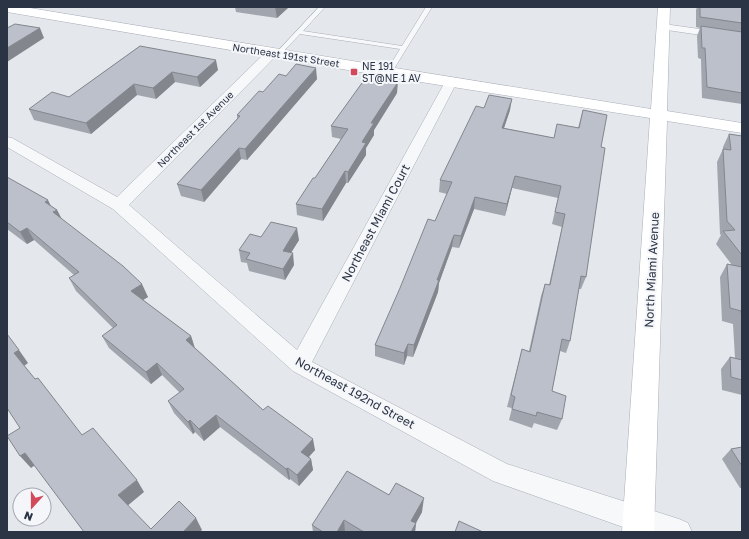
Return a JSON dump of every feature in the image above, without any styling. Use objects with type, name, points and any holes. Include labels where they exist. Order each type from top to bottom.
[{"type":"street","name":"North Miami Avenue","points":[[638,526],[660,115],[664,7]]},
{"type":"street","name":"Northeast 191st Street","points":[[17,8],[389,72],[742,128]]},
{"type":"street","points":[[664,27],[742,38]]},
{"type":"street","name":"Northeast 1st Avenue","points":[[119,205],[275,53]]},
{"type":"street","name":"Northeast Miami Court","points":[[300,365],[452,82]]},
{"type":"street","name":"Northeast 192nd Street","points":[[7,141],[119,205],[300,365],[501,473],[638,526],[679,532]]},
{"type":"lane","points":[[275,53],[322,7]]},
{"type":"lane","points":[[389,72],[429,7]]},
{"type":"lane","points":[[298,32],[404,48]]},
{"type":"building","points":[[700,7],[742,7],[742,23],[700,17]]},
{"type":"building","points":[[15,24],[40,28],[7,48],[7,28]]},
{"type":"building","points":[[701,26],[742,32],[742,93],[707,87],[705,48],[702,48]]},
{"type":"building","points":[[140,46],[216,60],[197,77],[172,72],[153,88],[134,84],[86,123],[29,109],[52,92],[69,97]]},
{"type":"building","points":[[296,64],[316,68],[245,149],[239,148],[201,190],[177,184],[240,116],[237,115],[259,91],[263,92],[279,74],[286,76]]},
{"type":"building","points":[[367,76],[398,82],[371,123],[374,123],[362,142],[366,143],[348,172],[345,171],[322,209],[296,204],[348,129],[331,126]]},
{"type":"building","points":[[489,95],[512,99],[502,128],[554,138],[557,124],[579,128],[583,110],[607,115],[601,147],[605,148],[586,277],[581,276],[570,341],[562,339],[552,391],[566,396],[562,419],[537,412],[536,416],[512,409],[515,397],[511,395],[522,349],[530,352],[545,284],[550,285],[565,214],[555,212],[561,186],[515,176],[507,204],[475,197],[461,236],[454,235],[437,280],[439,280],[414,345],[408,344],[404,353],[375,345],[428,219],[435,221],[452,182],[440,180],[476,106],[484,108]]},
{"type":"building","points":[[729,134],[742,136],[742,255],[723,231],[735,230],[727,221],[723,149],[731,150]]},
{"type":"building","points":[[7,177],[48,200],[45,202],[57,210],[53,212],[123,266],[142,284],[131,291],[191,336],[186,340],[263,410],[268,406],[313,439],[301,452],[311,459],[297,475],[288,468],[286,469],[216,415],[199,429],[190,420],[188,422],[168,401],[184,389],[157,363],[146,372],[102,336],[117,325],[69,278],[79,272],[27,228],[20,232],[7,222]]},
{"type":"building","points":[[271,222],[297,228],[283,251],[293,253],[283,269],[246,259],[250,253],[239,250],[250,234],[261,237]]},
{"type":"building","points":[[727,264],[742,267],[742,318],[741,311],[730,308]]},
{"type":"building","points":[[7,334],[19,350],[14,353],[35,379],[38,378],[82,435],[93,428],[137,480],[118,495],[151,529],[179,501],[196,518],[183,532],[84,532],[52,489],[52,487],[50,487],[25,453],[20,456],[7,436],[20,428],[7,408]]},
{"type":"building","points":[[730,357],[742,360],[742,380],[731,377]]},
{"type":"building","points":[[742,447],[742,466],[731,449]]},
{"type":"building","points":[[347,471],[389,495],[396,483],[424,498],[411,521],[416,523],[411,532],[364,532],[344,520],[337,532],[323,532],[312,525]]},
{"type":"building","points":[[459,521],[483,532],[455,532]]},
{"type":"place","name":"NE 191 ST@NE 1 AV","points":[[354,72]]}]
